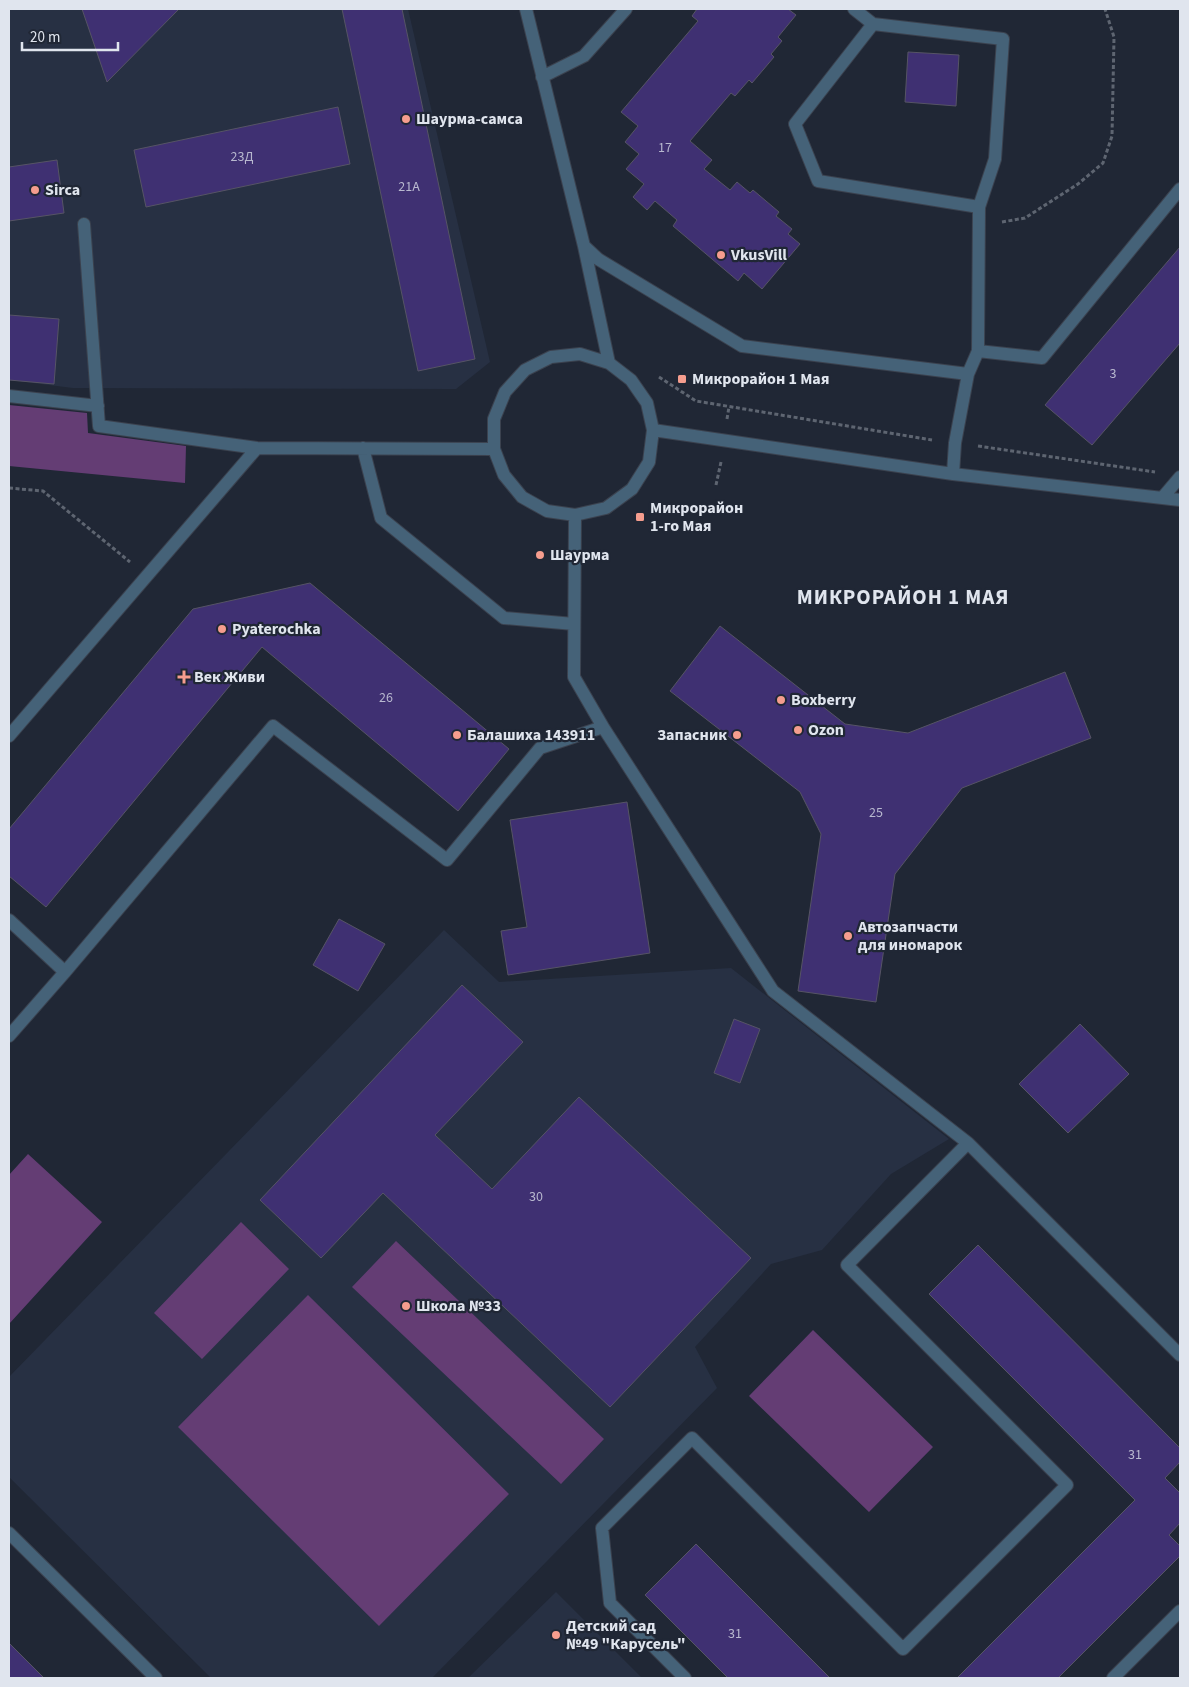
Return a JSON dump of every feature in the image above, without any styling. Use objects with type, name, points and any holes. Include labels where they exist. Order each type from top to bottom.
[{"type":"street","points":[[526,9],[584,246],[609,362]]},
{"type":"street","points":[[542,77],[584,56],[626,9]]},
{"type":"street","points":[[854,9],[873,24],[1003,39],[995,159],[979,207],[978,351],[968,374],[955,443],[953,474]]},
{"type":"street","points":[[873,24],[796,124],[818,181],[979,207]]},
{"type":"street","points":[[978,351],[1042,358],[1180,189]]},
{"type":"street","points":[[84,224],[99,426],[257,448],[494,448]]},
{"type":"street","points":[[584,246],[598,258],[742,346],[968,374]]},
{"type":"street","points":[[580,354],[609,362],[631,380],[647,403],[654,430],[649,462],[632,489],[606,508],[575,515],[547,511],[522,497],[504,475],[494,448],[494,419],[505,392],[525,370],[551,357],[580,354]]},
{"type":"street","points":[[9,396],[98,406]]},
{"type":"street","points":[[654,430],[953,474],[1180,500]]},
{"type":"street","points":[[9,736],[257,448]]},
{"type":"street","points":[[363,448],[382,518],[504,618],[574,624]]},
{"type":"street","points":[[1163,497],[1180,477]]},
{"type":"street","points":[[575,515],[574,678],[603,728],[773,991],[968,1143],[1180,1355]]},
{"type":"street","points":[[9,1036],[273,726],[447,860],[540,748],[603,728]]},
{"type":"street","points":[[9,920],[65,972]]},
{"type":"street","points":[[685,1678],[610,1603],[602,1528],[692,1438],[903,1649],[1067,1485],[847,1265],[968,1143]]},
{"type":"street","points":[[9,1533],[156,1678]]},
{"type":"street","points":[[1113,1678],[1180,1611]]},
{"type":"path","points":[[979,226],[1025,218],[1078,184],[1103,163],[1112,136],[1114,38],[1105,9]]},
{"type":"path","points":[[655,374],[696,401],[729,407]]},
{"type":"path","points":[[9,488],[43,491],[147,576]]},
{"type":"shaded area","points":[[9,9],[408,9],[490,362],[456,389],[73,388],[9,380]]},
{"type":"shaded area","points":[[9,405],[87,413],[88,433],[186,446],[185,483],[9,466]]},
{"type":"shaded area","name":"Школа №33","points":[[444,930],[499,982],[731,968],[949,1139],[891,1174],[822,1250],[771,1264],[695,1347],[717,1388],[432,1678],[211,1678],[9,1477],[9,1377]]},
{"type":"shaded area","points":[[28,1154],[102,1222],[9,1324],[9,1175]]},
{"type":"shaded area","points":[[241,1222],[289,1269],[202,1359],[154,1313]]},
{"type":"shaded area","points":[[396,1241],[604,1439],[561,1484],[352,1287]]},
{"type":"shaded area","points":[[308,1295],[509,1494],[379,1626],[178,1427]]},
{"type":"shaded area","points":[[813,1330],[933,1447],[869,1512],[749,1396]]},
{"type":"shaded area","name":"Детский сад №49 \"Карусель\"","points":[[556,1592],[642,1678],[468,1678]]},
{"type":"building","points":[[82,9],[179,9],[107,82]]},
{"type":"building","points":[[342,9],[402,9],[475,359],[418,371]]},
{"type":"building","points":[[697,9],[788,9],[796,15],[778,37],[782,41],[771,54],[774,57],[752,83],[749,80],[735,96],[731,93],[690,141],[712,160],[704,169],[730,190],[737,182],[750,193],[753,190],[779,212],[776,216],[792,229],[788,234],[800,244],[762,289],[744,273],[738,281],[673,226],[677,220],[655,201],[647,210],[633,197],[644,184],[626,169],[639,154],[625,142],[638,126],[621,112],[698,21],[692,16]]},
{"type":"building","points":[[908,52],[959,55],[956,106],[905,102]]},
{"type":"building","points":[[338,107],[350,164],[146,207],[134,150]]},
{"type":"building","name":"Sirca","points":[[57,160],[64,213],[9,221],[9,167]]},
{"type":"building","points":[[1180,247],[1180,343],[1092,445],[1045,405]]},
{"type":"building","points":[[9,315],[59,319],[54,384],[9,380]]},
{"type":"building","points":[[310,583],[509,749],[458,811],[262,647],[46,907],[9,876],[9,829],[193,609]]},
{"type":"building","points":[[720,626],[845,724],[908,733],[1065,672],[1091,738],[962,788],[895,874],[876,1002],[798,991],[821,834],[800,792],[670,691]]},
{"type":"building","points":[[627,802],[650,953],[508,975],[501,931],[527,927],[510,820]]},
{"type":"building","points":[[339,919],[385,944],[358,991],[313,965]]},
{"type":"building","points":[[462,985],[523,1042],[435,1135],[492,1189],[579,1097],[751,1258],[610,1407],[383,1193],[321,1258],[260,1200]]},
{"type":"building","points":[[734,1019],[760,1029],[740,1083],[714,1073]]},
{"type":"building","points":[[1080,1024],[1129,1074],[1068,1133],[1019,1084]]},
{"type":"building","points":[[978,1245],[1180,1448],[1180,1462],[1165,1478],[1180,1493],[1180,1523],[1169,1535],[1180,1546],[1180,1556],[1058,1678],[957,1678],[1135,1500],[929,1294]]},
{"type":"building","points":[[696,1544],[830,1678],[728,1678],[645,1595]]},
{"type":"building","points":[[9,1643],[44,1678],[9,1678]]},
{"type":"place","name":"Шаурма-самса","points":[[406,119]]},
{"type":"place","name":"Sirca","points":[[35,190]]},
{"type":"place","name":"VkusVill","points":[[721,255]]},
{"type":"place","name":"Микрорайон 1 Мая","points":[[682,379]]},
{"type":"place","name":"Микрорайон 1-го Мая","points":[[640,517]]},
{"type":"place","name":"Шаурма","points":[[540,555]]},
{"type":"place","name":"Pyaterochka","points":[[222,629]]},
{"type":"place","name":"Век Живи","points":[[184,677]]},
{"type":"place","name":"Boxberry","points":[[781,700]]},
{"type":"place","name":"Ozon","points":[[798,730]]},
{"type":"place","name":"Балашиха 143911","points":[[457,735]]},
{"type":"place","name":"Запасник","points":[[737,735]]},
{"type":"place","name":"Автозапчасти для иномарок","points":[[848,936]]},
{"type":"place","name":"Школа №33","points":[[406,1306]]},
{"type":"place","name":"Детский сад №49 \"Карусель\"","points":[[556,1635]]},
{"type":"district","name":"МИКРОРАЙОН 1 МАЯ","points":[[903,597]]}]
